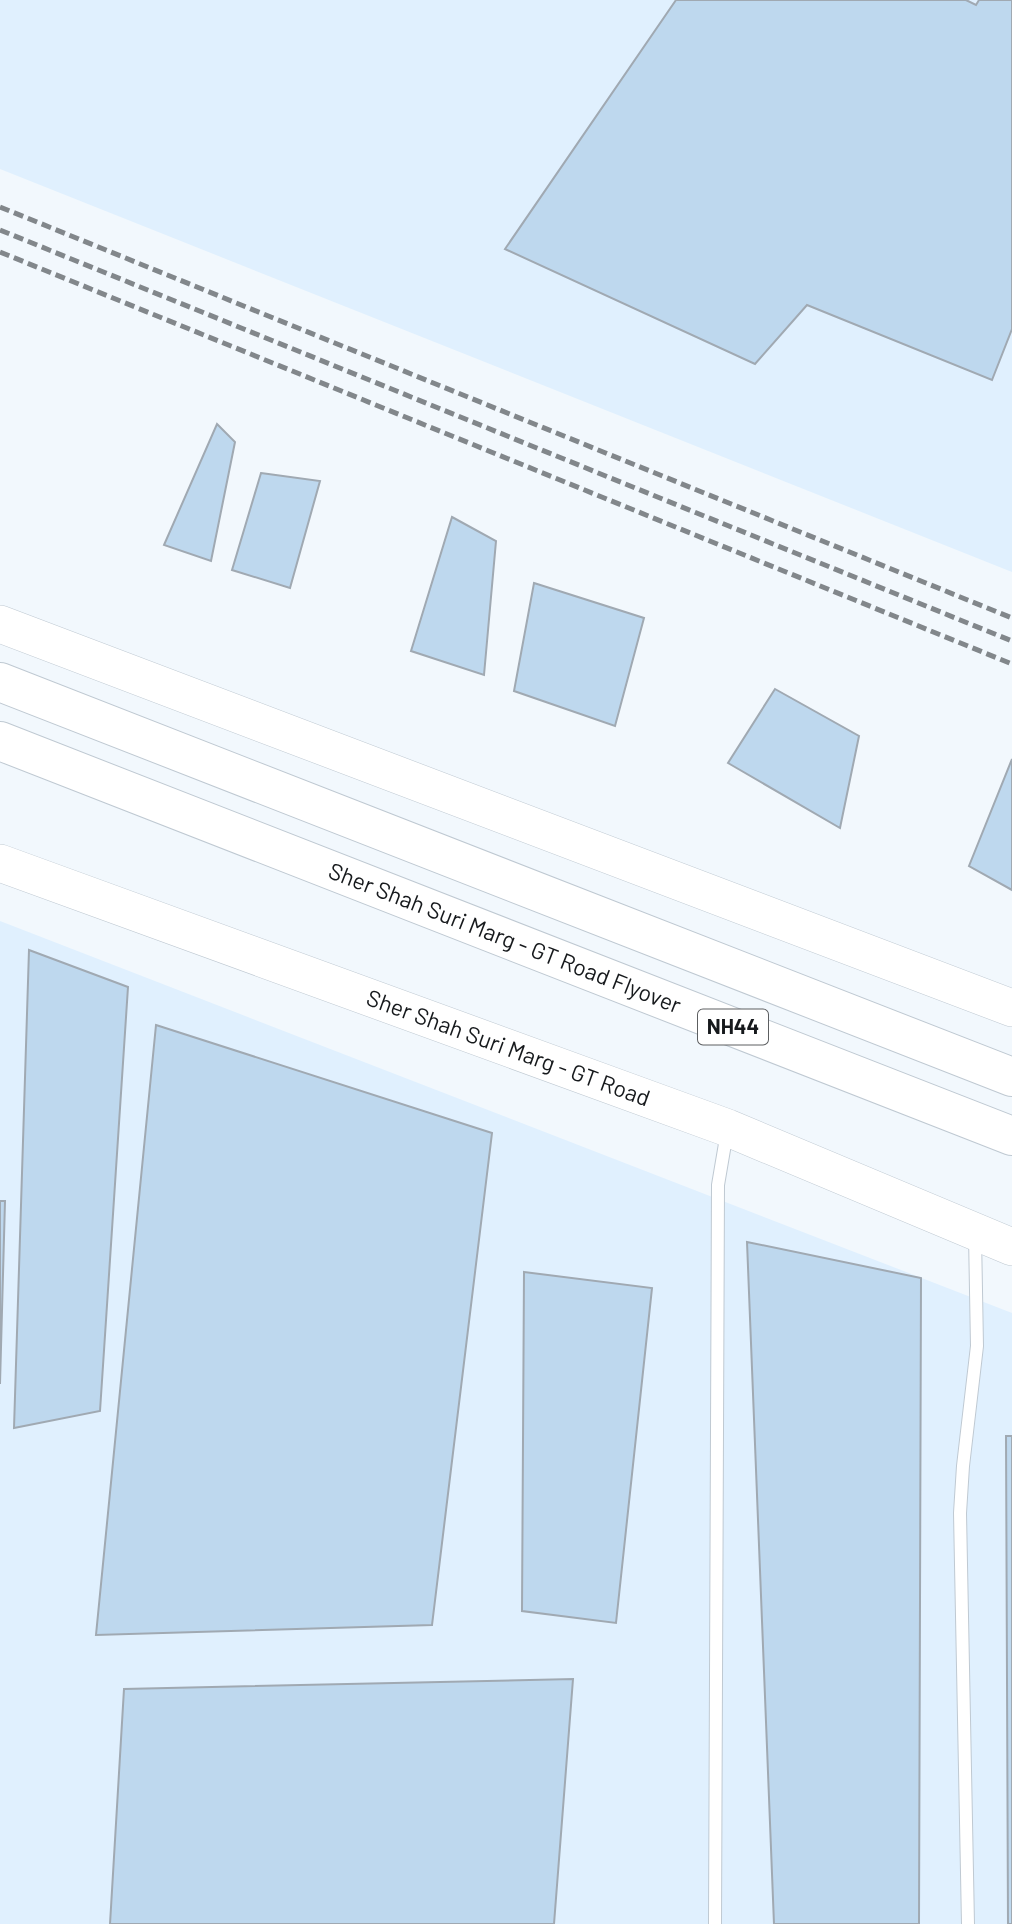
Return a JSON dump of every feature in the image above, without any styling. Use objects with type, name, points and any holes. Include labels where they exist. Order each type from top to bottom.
[{"type":"highway","name":"NH44","points":[[0,682],[1012,1077]]},
{"type":"highway","name":"Sher Shah Suri Marg - GT Road Flyover","points":[[0,741],[1012,1136]]},
{"type":"street","points":[[0,624],[1012,1008]]},
{"type":"street","name":"Sher Shah Suri Marg - GT Road","points":[[0,863],[727,1128],[1012,1247]]},
{"type":"lane","points":[[715,1924],[718,1185],[727,1128]]},
{"type":"lane","points":[[968,1924],[960,1513],[977,1346],[975,1231]]},
{"type":"shaded area","points":[[0,0],[1012,0],[1012,572],[0,169]]},
{"type":"shaded area","points":[[0,921],[1012,1313],[1012,1924],[0,1924]]},
{"type":"building","points":[[676,0],[966,0],[976,5],[979,0],[1012,0],[1012,329],[992,380],[807,305],[755,364],[505,249]]},
{"type":"building","points":[[217,424],[235,442],[211,561],[164,545]]},
{"type":"building","points":[[261,473],[320,481],[290,588],[232,570]]},
{"type":"building","points":[[452,517],[496,541],[484,675],[411,651]]},
{"type":"building","points":[[534,583],[644,618],[615,726],[514,691]]},
{"type":"building","points":[[775,689],[859,736],[840,828],[728,763]]},
{"type":"building","points":[[1012,759],[1012,890],[969,866]]},
{"type":"building","points":[[29,950],[128,987],[100,1411],[14,1428]]},
{"type":"building","points":[[156,1025],[492,1133],[432,1625],[96,1635]]},
{"type":"building","points":[[0,1201],[5,1201],[0,1384]]},
{"type":"building","points":[[747,1242],[921,1278],[919,1924],[774,1924]]},
{"type":"building","points":[[524,1272],[652,1288],[616,1623],[522,1611]]},
{"type":"building","points":[[1006,1436],[1012,1436],[1012,1924],[1008,1924]]},
{"type":"building","points":[[573,1679],[554,1924],[110,1924],[124,1689]]},
{"type":"railway","points":[[0,207],[1012,618]]},
{"type":"railway","points":[[0,230],[1012,641]]},
{"type":"railway","points":[[0,252],[1012,664]]}]
